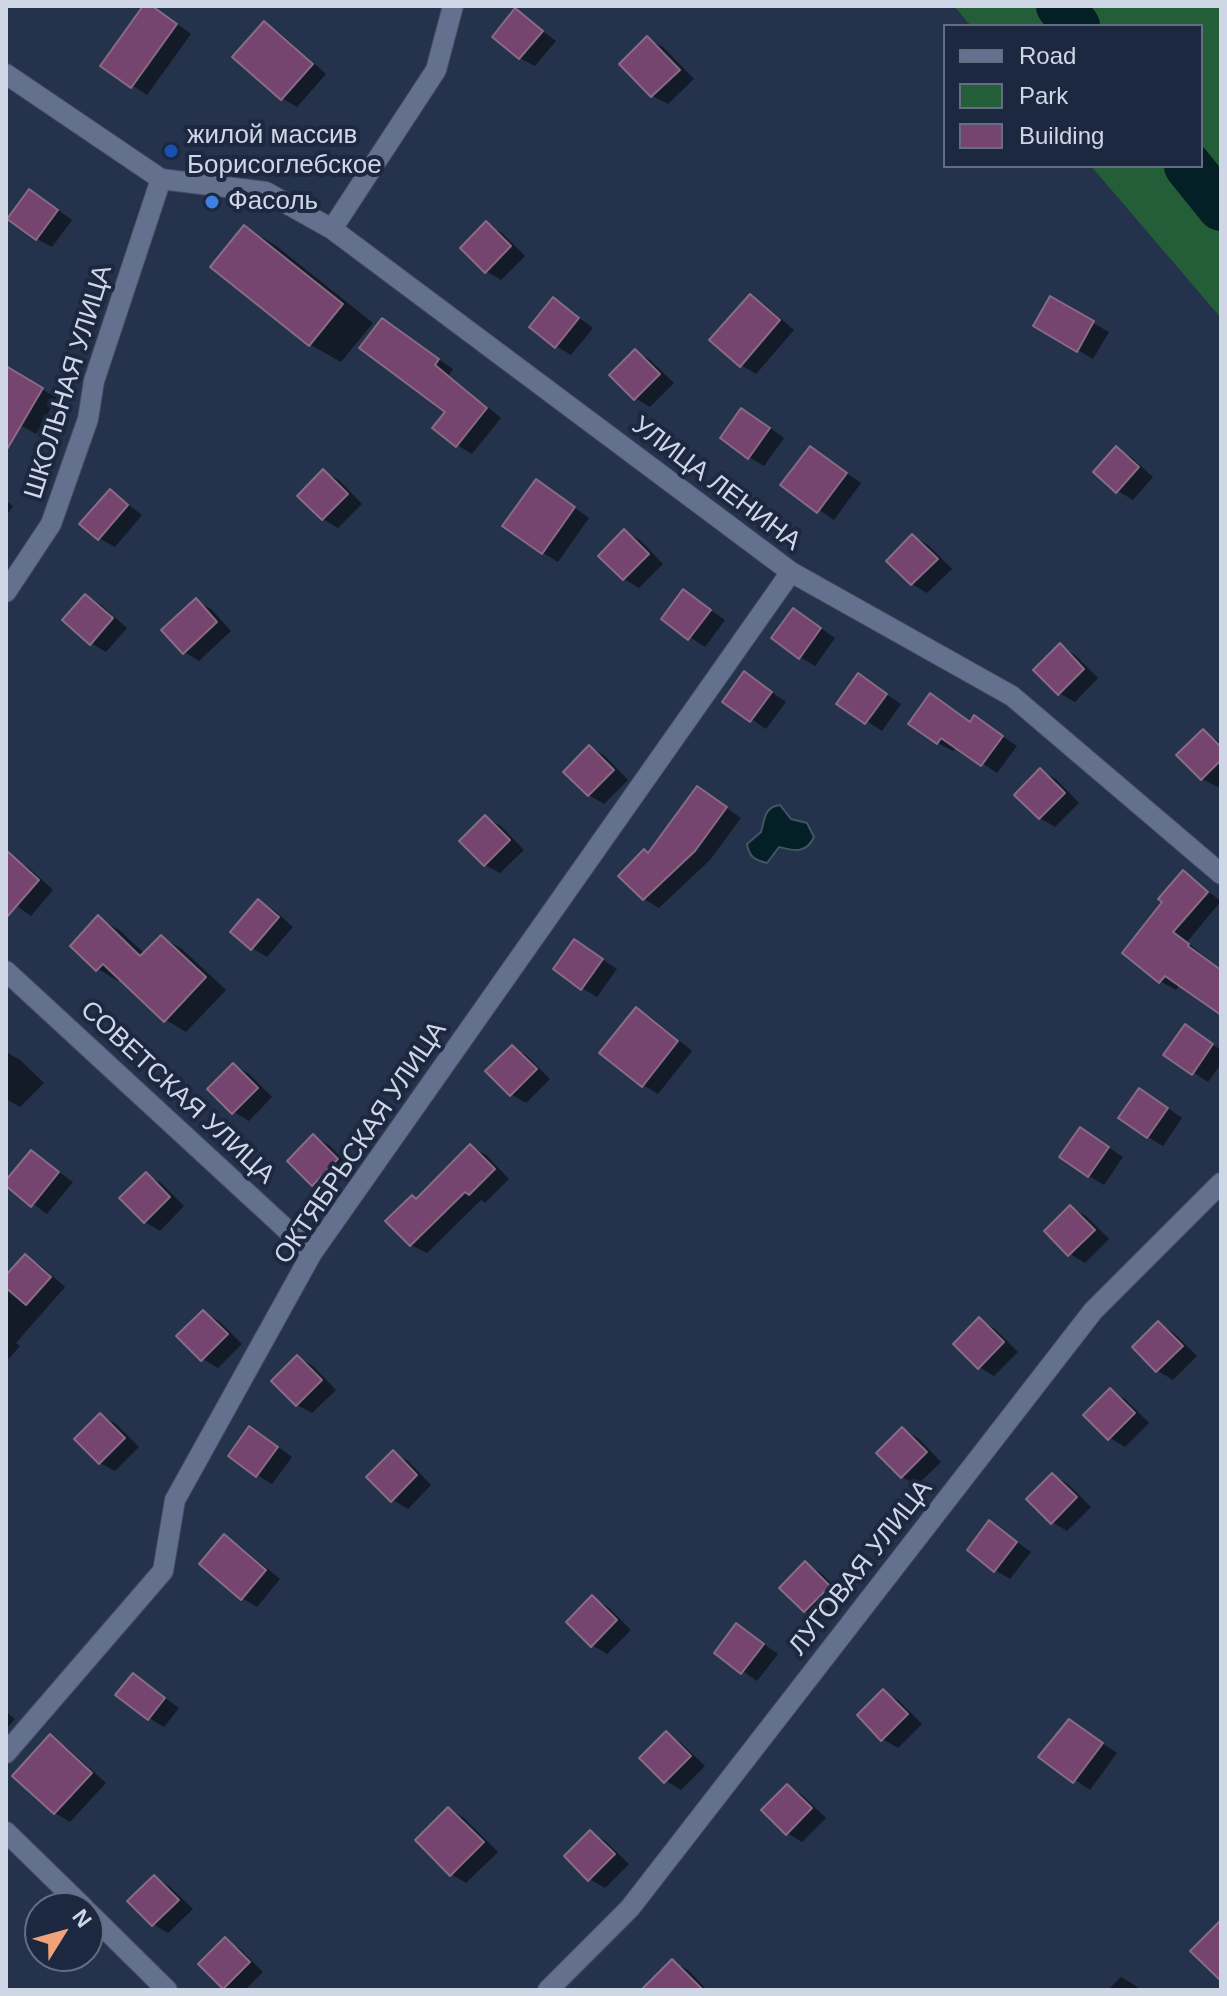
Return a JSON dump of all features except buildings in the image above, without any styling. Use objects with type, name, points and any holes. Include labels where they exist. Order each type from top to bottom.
[{"type":"street","points":[[332,229],[436,70],[453,6]]},
{"type":"street","points":[[6,74],[161,179]]},
{"type":"street","name":"УЛИЦА ЛЕНИНА","points":[[161,179],[266,192],[332,229],[791,572],[1012,696],[1221,874]]},
{"type":"street","name":"ШКОЛЬНАЯ УЛИЦА","points":[[6,592],[51,524],[88,419],[94,381],[161,179]]},
{"type":"street","name":"ОКТЯБРЬСКАЯ УЛИЦА","points":[[6,1753],[163,1571],[175,1500],[312,1253],[791,572]]},
{"type":"street","name":"СОВЕТСКАЯ УЛИЦА","points":[[6,971],[312,1253]]},
{"type":"street","name":"ЛУГОВАЯ УЛИЦА","points":[[548,1990],[630,1908],[1093,1311],[1221,1183]]},
{"type":"street","points":[[6,1832],[68,1892]]},
{"type":"street","points":[[104,1928],[167,1990]]},
{"type":"green space","points":[[954,6],[1221,6],[1221,318],[1093,168],[1203,168],[1203,24],[969,24]]},
{"type":"water","points":[[780,805],[791,819],[807,823],[814,837],[804,849],[779,847],[767,863],[759,861],[749,852],[747,844],[761,832],[768,811]]},
{"type":"waterway","points":[[1060,6],[1074,24]]},
{"type":"waterway","points":[[1190,168],[1221,207]]},
{"type":"place","name":"жилой массив Борисоглебское","points":[[171,151]]},
{"type":"place","name":"Фасоль","points":[[212,202]]}]
